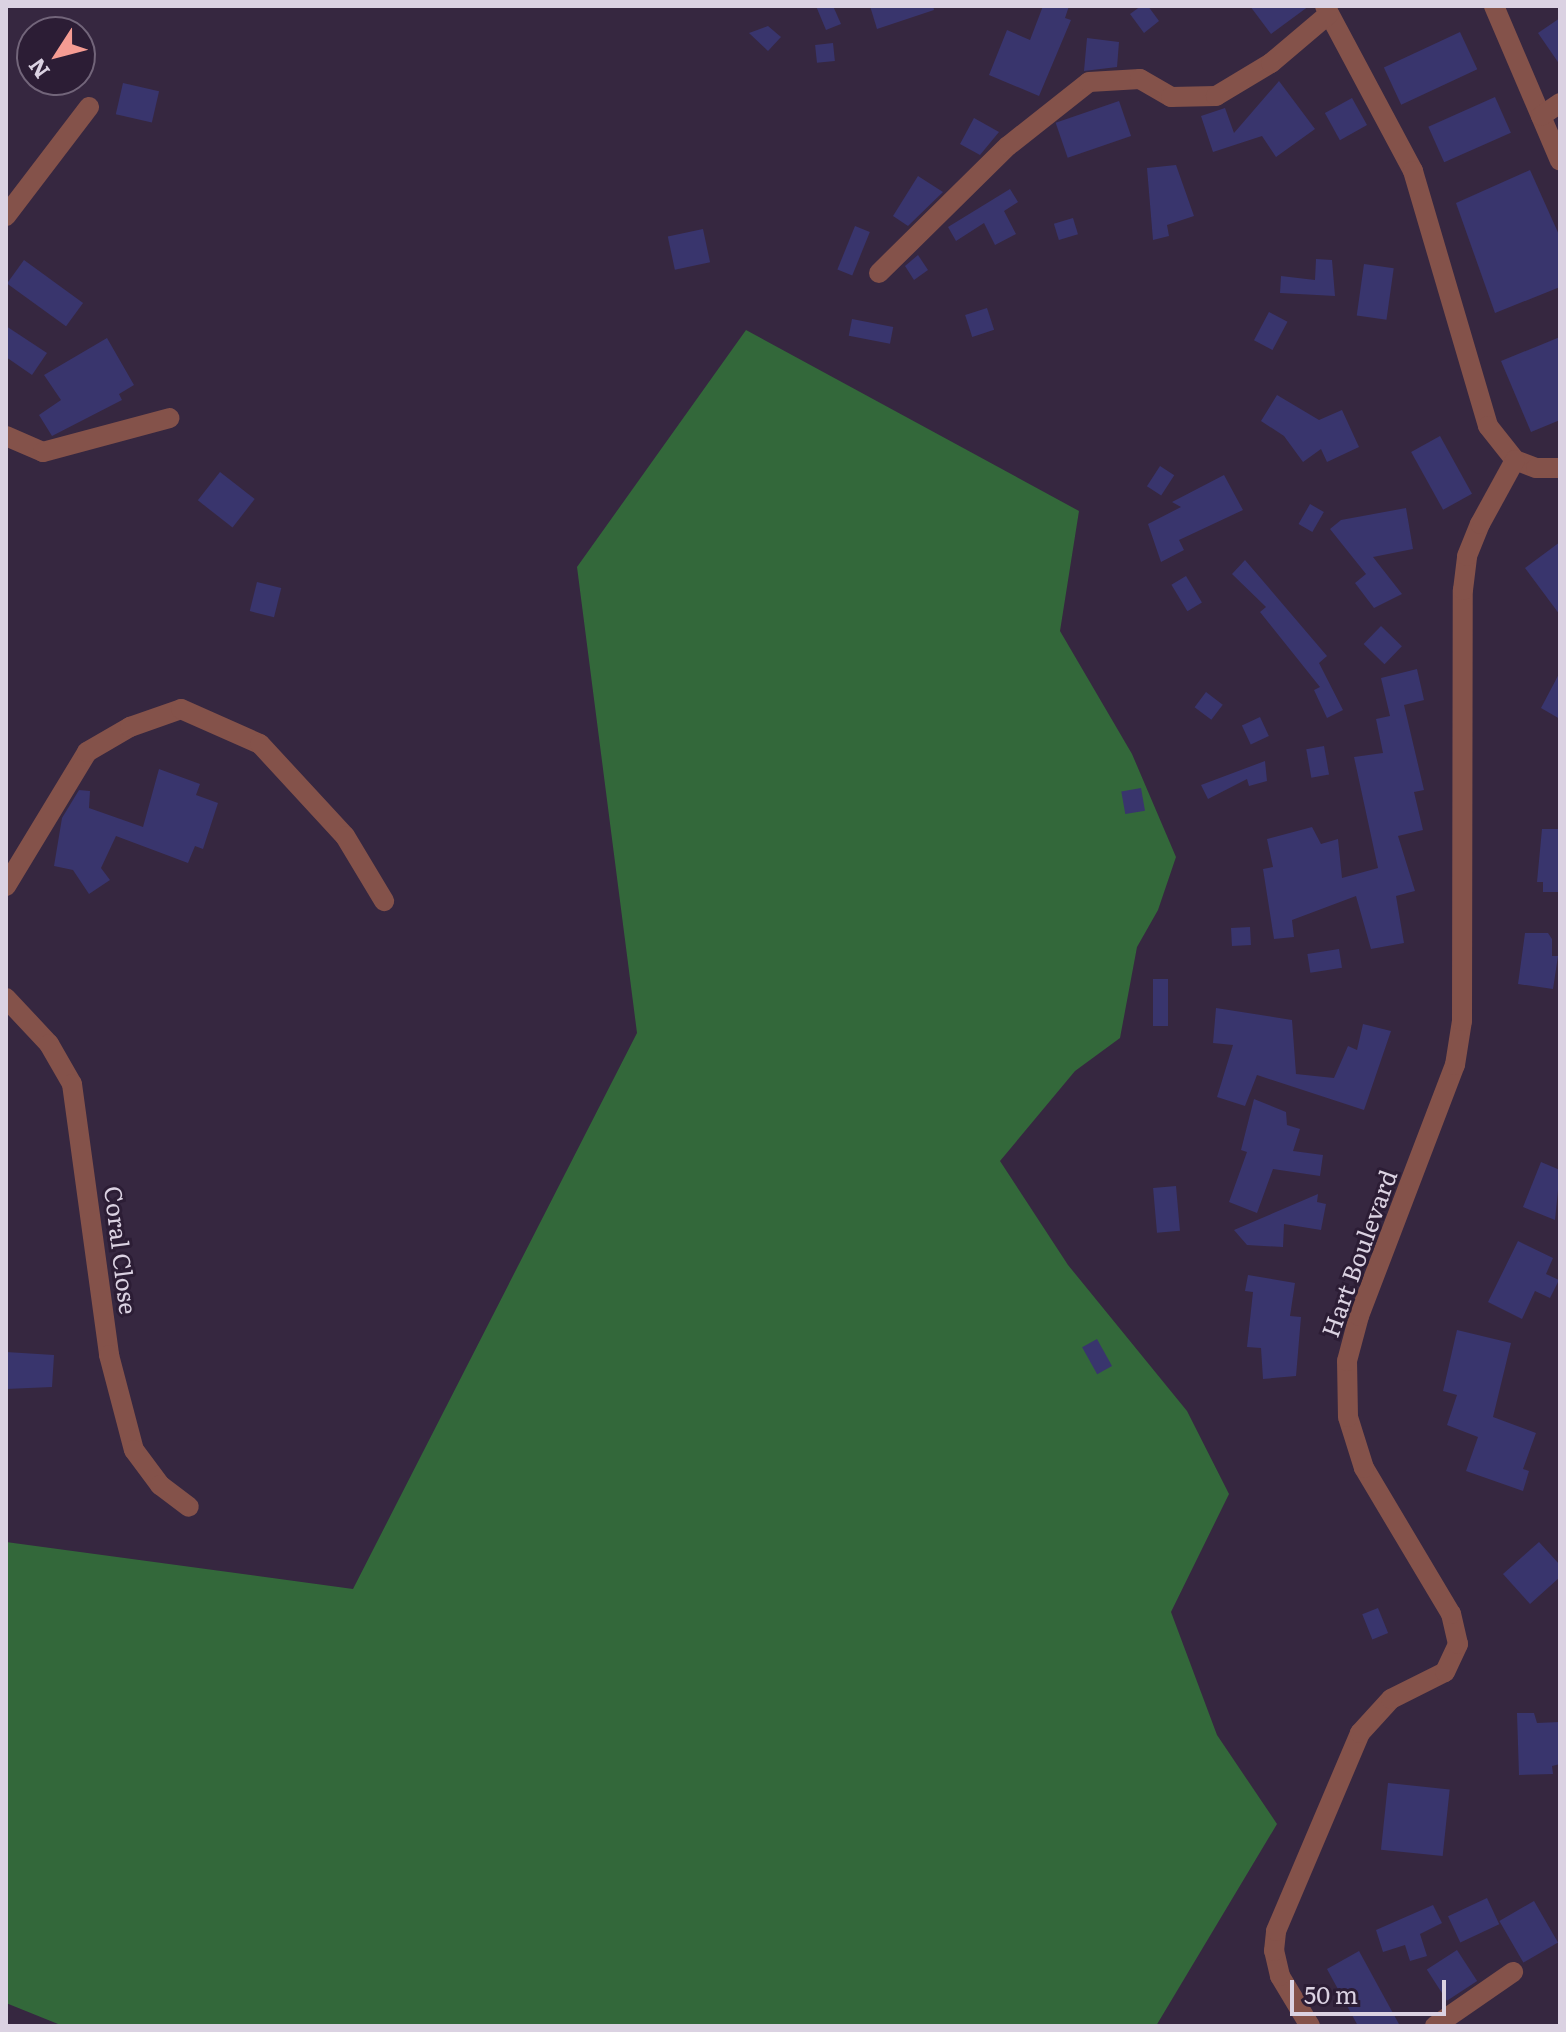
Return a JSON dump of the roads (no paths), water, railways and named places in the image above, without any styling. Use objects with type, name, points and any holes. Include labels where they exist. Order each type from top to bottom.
[{"type":"street","points":[[1494,6],[1560,161]]},
{"type":"street","points":[[879,273],[1008,146],[1089,82],[1140,79],[1171,97],[1216,96],[1271,63],[1327,10],[1413,171],[1488,426],[1515,460],[1536,468],[1560,468]]},
{"type":"street","points":[[1541,116],[1560,103]]},
{"type":"street","points":[[6,216],[89,107]]},
{"type":"street","points":[[6,436],[43,452],[170,418]]},
{"type":"street","name":"Hart Boulevard","points":[[1310,2026],[1280,1976],[1274,1951],[1276,1931],[1360,1733],[1391,1699],[1445,1672],[1458,1644],[1451,1614],[1364,1468],[1348,1417],[1347,1361],[1359,1316],[1455,1065],[1462,1021],[1463,590],[1467,556],[1480,524],[1515,460]]},
{"type":"street","points":[[6,886],[87,752],[130,727],[181,709],[260,744],[345,836],[384,901]]},
{"type":"street","name":"Coral Close","points":[[6,998],[49,1044],[72,1084],[109,1355],[134,1450],[160,1485],[189,1507]]},
{"type":"street","points":[[1435,2026],[1513,1972]]}]
